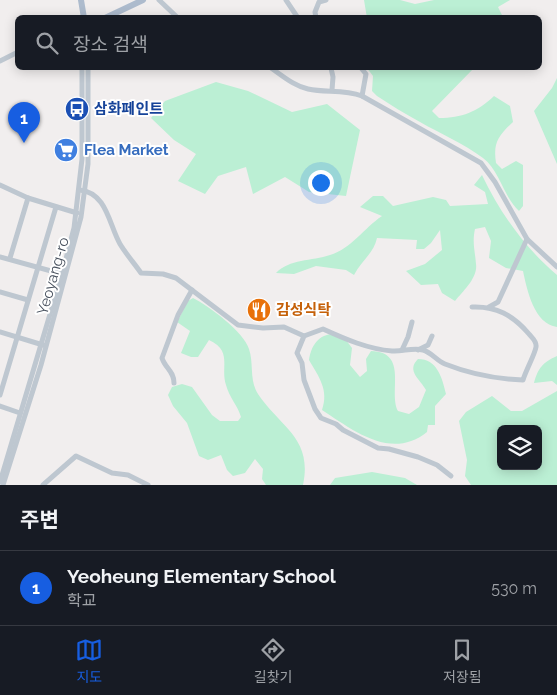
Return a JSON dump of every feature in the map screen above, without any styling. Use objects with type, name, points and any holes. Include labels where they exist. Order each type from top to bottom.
[{"type":"main road","points":[[81,0],[84,15]]},
{"type":"main road","points":[[111,15],[143,0]]},
{"type":"street","points":[[159,0],[175,15]]},
{"type":"street","points":[[286,0],[296,15]]},
{"type":"street","points":[[316,15],[319,2],[326,0]]},
{"type":"street","points":[[0,61],[15,54]]},
{"type":"street","name":"Yeoyang-ro","points":[[0,482],[2,469],[44,345],[83,190],[82,70]]},
{"type":"street","name":"Yeoyang-ro","points":[[3,485],[78,230],[88,157],[88,70]]},
{"type":"street","points":[[275,70],[301,87],[347,91],[362,96],[481,163],[495,182],[527,239],[557,268]]},
{"type":"street","points":[[331,70],[332,90]]},
{"type":"street","points":[[362,96],[366,74],[363,70]]},
{"type":"street","points":[[0,186],[28,198],[77,213]]},
{"type":"street","points":[[83,190],[93,194],[102,205],[113,224],[120,243],[141,273],[163,274],[176,278],[238,325],[263,328],[284,327],[304,336],[324,329],[356,343],[394,351],[423,350],[449,365],[499,379],[524,380],[528,363],[536,348],[535,341],[514,317],[489,307],[472,307]]},
{"type":"street","points":[[10,258],[28,198]]},
{"type":"street","points":[[0,395],[56,207]]},
{"type":"street","points":[[489,307],[498,302],[527,239]]},
{"type":"street","points":[[0,257],[10,258],[62,274]]},
{"type":"street","points":[[174,383],[171,370],[164,364],[162,358],[178,315],[192,290]]},
{"type":"street","points":[[0,292],[28,300]]},
{"type":"street","points":[[402,350],[412,322]]},
{"type":"street","points":[[0,332],[44,345]]},
{"type":"street","points":[[304,336],[296,353],[302,363],[304,380],[315,409],[321,418],[378,448],[389,448],[437,465],[451,476]]},
{"type":"street","points":[[418,350],[428,345],[432,336]]},
{"type":"street","points":[[0,371],[6,373]]},
{"type":"street","points":[[0,406],[20,413]]},
{"type":"street","points":[[43,485],[76,456],[99,468],[112,473],[128,475],[148,485]]},
{"type":"green space","points":[[364,0],[400,0],[415,4],[434,0],[510,0],[498,7],[502,15],[366,15]]},
{"type":"green space","points":[[368,70],[472,70],[432,111],[439,118],[455,117],[475,110],[494,96],[510,106],[513,122],[498,140],[495,156],[496,163],[502,169],[516,161],[523,165],[523,206],[519,211],[509,199],[489,163],[468,148],[377,96],[372,91],[373,76]]},
{"type":"green space","points":[[557,78],[557,164],[534,111],[552,88]]},
{"type":"green space","points":[[216,82],[248,91],[292,112],[327,104],[360,130],[346,196],[309,192],[285,177],[253,194],[246,167],[218,176],[205,194],[178,181],[196,154],[174,140],[151,118],[165,101]]},
{"type":"green space","points":[[482,175],[514,229],[545,265],[557,275],[557,327],[549,325],[537,313],[529,296],[523,271],[506,268],[489,258],[491,241],[485,227],[475,229],[475,274],[455,301],[442,293],[438,284],[421,285],[406,271],[425,264],[442,250],[440,230],[424,249],[416,249],[417,240],[377,238],[370,253],[354,275],[346,270],[316,266],[294,274],[276,273],[287,265],[338,252],[351,243],[382,216],[360,207],[373,196],[383,196],[393,206],[433,197],[446,200],[450,206],[488,204],[485,192],[474,185]]},
{"type":"green space","points":[[193,298],[225,320],[246,342],[250,354],[255,389],[299,444],[305,469],[303,485],[266,485],[262,479],[263,469],[255,459],[245,473],[233,476],[227,470],[221,455],[208,460],[199,456],[187,423],[173,406],[168,395],[172,387],[182,384],[192,387],[212,415],[220,421],[238,421],[241,417],[226,385],[221,349],[209,340],[198,357],[191,357],[181,353],[190,331],[177,322],[188,301]]},
{"type":"green space","points":[[331,334],[346,340],[352,348],[350,365],[360,377],[367,371],[366,359],[371,351],[383,353],[390,358],[394,365],[395,394],[398,411],[409,414],[419,407],[426,390],[415,375],[413,367],[418,359],[430,362],[438,370],[446,394],[435,406],[435,425],[428,425],[427,432],[413,440],[400,444],[386,443],[359,433],[322,410],[324,390],[309,360],[311,351],[318,340]]},
{"type":"green space","points":[[557,356],[557,385],[552,381],[534,383],[537,373],[542,366]]},
{"type":"green space","points":[[557,391],[557,485],[471,485],[465,476],[467,460],[459,421],[466,412],[492,396],[511,411],[522,411]]},
{"type":"green space","points":[[372,472],[405,478],[417,485],[330,485],[335,478]]},
{"type":"place","name":"삼화페인트","points":[[77,109]]},
{"type":"place","name":"Yeoheung Elementary School","points":[[24,143]]},
{"type":"place","name":"Flea Market","points":[[66,150]]},
{"type":"place","name":"감성식탁","points":[[259,310]]}]
